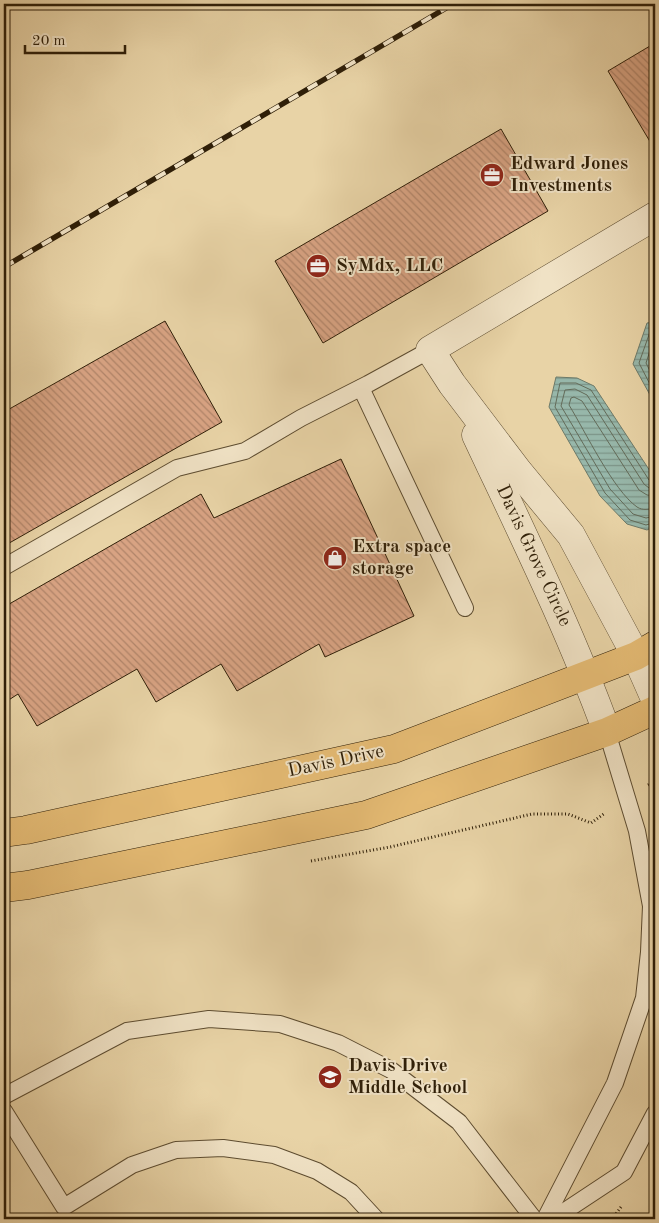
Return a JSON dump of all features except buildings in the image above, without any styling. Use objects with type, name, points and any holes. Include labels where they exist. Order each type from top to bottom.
[{"type":"main road","name":"Davis Drive","points":[[4,833],[26,830],[394,749],[646,651]]},
{"type":"main road","points":[[4,888],[28,885],[366,815],[607,732],[655,710]]},
{"type":"street","points":[[430,350],[655,216]]},
{"type":"street","name":"Davis Grove Circle","points":[[430,350],[452,384],[518,471],[571,535],[646,651],[655,699]]},
{"type":"street","name":"Davis Grove Circle","points":[[452,384],[586,675],[607,732]]},
{"type":"lane","points":[[4,567],[177,468],[246,451],[301,418],[430,350]]},
{"type":"lane","points":[[361,388],[465,608]]},
{"type":"lane","points":[[545,1219],[615,1083],[644,998],[651,906],[637,831],[607,732]]},
{"type":"lane","points":[[4,1096],[127,1031],[210,1019],[280,1024],[338,1043],[391,1070],[459,1122],[534,1219]]},
{"type":"lane","points":[[4,1111],[64,1207],[132,1165],[176,1150],[223,1148],[274,1155],[317,1171],[351,1192],[376,1219]]},
{"type":"lane","points":[[553,1219],[624,1172],[655,1113]]},
{"type":"water","points":[[655,322],[655,404],[633,364],[647,323]]},
{"type":"water","points":[[556,377],[577,378],[594,386],[652,474],[655,484],[655,526],[647,530],[627,524],[600,496],[549,407]]},
{"type":"railway","points":[[4,267],[453,4]]},
{"type":"place","name":"Edward Jones Investments","points":[[492,175]]},
{"type":"place","name":"SyMdx, LLC","points":[[318,266]]},
{"type":"place","name":"Extra space storage","points":[[335,558]]},
{"type":"place","name":"Davis Drive Middle School","points":[[330,1077]]}]
